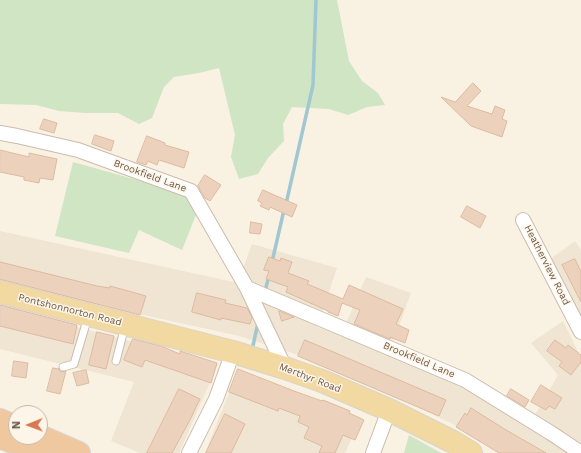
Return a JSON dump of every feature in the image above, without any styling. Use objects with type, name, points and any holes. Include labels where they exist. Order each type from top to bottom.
[{"type":"highway","points":[[0,438],[39,453]]},
{"type":"highway","points":[[48,439],[79,453]]},
{"type":"main road","name":"Pontshonnorton Road","points":[[0,292],[132,326]]},
{"type":"main road","name":"Merthyr Road","points":[[132,326],[233,352],[322,381],[389,410],[453,442],[471,453]]},
{"type":"street","name":"Brookfield Lane","points":[[0,133],[78,150],[191,191],[247,288],[285,368]]},
{"type":"street","name":"Heatherview Road","points":[[523,220],[581,332]]},
{"type":"street","name":"Brookfield Lane","points":[[247,288],[465,380],[581,453]]},
{"type":"street","points":[[189,453],[216,398],[233,352]]},
{"type":"street","points":[[373,453],[389,410]]},
{"type":"lane","points":[[63,367],[74,364],[89,315]]},
{"type":"lane","points":[[116,361],[132,326]]},
{"type":"shaded area","points":[[0,231],[238,283],[252,244],[337,268],[317,327],[341,335],[366,277],[411,293],[389,353],[441,372],[531,422],[558,375],[531,343],[563,321],[581,358],[581,453],[513,453],[330,365],[239,336],[0,282]]},
{"type":"shaded area","points":[[575,241],[581,250],[581,335],[545,263]]},
{"type":"shaded area","points":[[0,307],[218,364],[179,453],[140,453],[111,441],[134,382],[0,349]]},
{"type":"shaded area","points":[[237,373],[361,418],[345,453],[205,453]]},
{"type":"green space","points":[[0,0],[337,0],[349,61],[362,81],[378,93],[385,105],[367,107],[348,115],[329,109],[292,107],[283,124],[284,141],[268,158],[258,174],[239,179],[231,157],[235,135],[219,68],[174,77],[164,87],[152,118],[139,124],[118,113],[59,111],[36,105],[0,104]]},
{"type":"green space","points":[[73,162],[187,194],[198,210],[182,250],[139,230],[129,253],[55,236]]},
{"type":"green space","points":[[409,435],[441,453],[404,453]]},
{"type":"building","points":[[473,83],[481,91],[467,106],[492,114],[495,106],[505,110],[502,119],[507,121],[502,137],[471,126],[441,97],[455,102]]},
{"type":"building","points":[[44,119],[57,123],[54,133],[40,129]]},
{"type":"building","points":[[95,135],[114,141],[111,151],[92,144]]},
{"type":"building","points":[[147,136],[165,143],[165,145],[189,152],[184,168],[159,160],[157,165],[148,161],[146,165],[137,162]]},
{"type":"building","points":[[0,150],[29,157],[29,153],[57,159],[53,180],[40,178],[39,183],[24,180],[24,177],[0,172]]},
{"type":"building","points":[[205,175],[221,185],[210,201],[205,198],[198,186]]},
{"type":"building","points":[[263,190],[297,205],[292,217],[270,207],[269,210],[260,206],[262,203],[258,201]]},
{"type":"building","points":[[467,206],[486,216],[480,228],[461,217]]},
{"type":"building","points":[[251,222],[262,224],[260,234],[250,233]]},
{"type":"building","points":[[269,257],[280,261],[281,258],[292,262],[288,273],[309,281],[307,284],[343,299],[349,285],[403,309],[396,324],[409,330],[405,343],[390,337],[390,339],[354,324],[360,310],[342,303],[338,316],[286,292],[288,287],[266,279],[269,271],[264,270]]},
{"type":"building","points":[[575,259],[581,272],[581,302],[562,265]]},
{"type":"building","points":[[0,262],[97,286],[110,288],[110,286],[146,296],[140,315],[0,280]]},
{"type":"building","points":[[197,293],[226,300],[225,303],[247,308],[252,317],[250,324],[221,318],[221,320],[192,312]]},
{"type":"building","points":[[0,305],[77,325],[73,344],[0,326]]},
{"type":"building","points":[[279,311],[294,317],[282,321]]},
{"type":"building","points":[[97,332],[114,336],[106,369],[89,365]]},
{"type":"building","points":[[133,339],[161,346],[180,354],[180,351],[217,363],[211,383],[145,360],[142,367],[124,360]]},
{"type":"building","points":[[305,340],[446,400],[439,416],[298,356]]},
{"type":"building","points":[[555,340],[566,348],[568,345],[581,355],[581,362],[571,375],[559,366],[562,362],[547,351]]},
{"type":"building","points":[[14,361],[28,363],[26,378],[12,376]]},
{"type":"building","points":[[53,368],[59,369],[61,372],[66,371],[60,394],[47,391]]},
{"type":"building","points":[[238,369],[350,411],[349,413],[364,420],[355,440],[343,435],[335,453],[319,453],[322,446],[304,438],[309,427],[298,422],[300,416],[279,408],[278,411],[229,392]]},
{"type":"building","points":[[86,370],[89,383],[77,386],[73,373]]},
{"type":"building","points":[[541,385],[562,398],[555,409],[549,406],[546,410],[531,402]]},
{"type":"building","points":[[179,389],[200,399],[191,418],[172,453],[147,453]]},
{"type":"building","points":[[511,389],[529,400],[525,407],[507,396]]},
{"type":"building","points":[[471,408],[546,453],[499,453],[456,427],[465,413],[467,415]]},
{"type":"building","points":[[225,414],[245,424],[231,453],[206,453]]},
{"type":"waterway","points":[[286,204],[313,85],[316,0]]},
{"type":"waterway","points":[[272,262],[284,210]]},
{"type":"waterway","points":[[265,291],[269,276]]},
{"type":"waterway","points":[[252,350],[258,323]]}]
